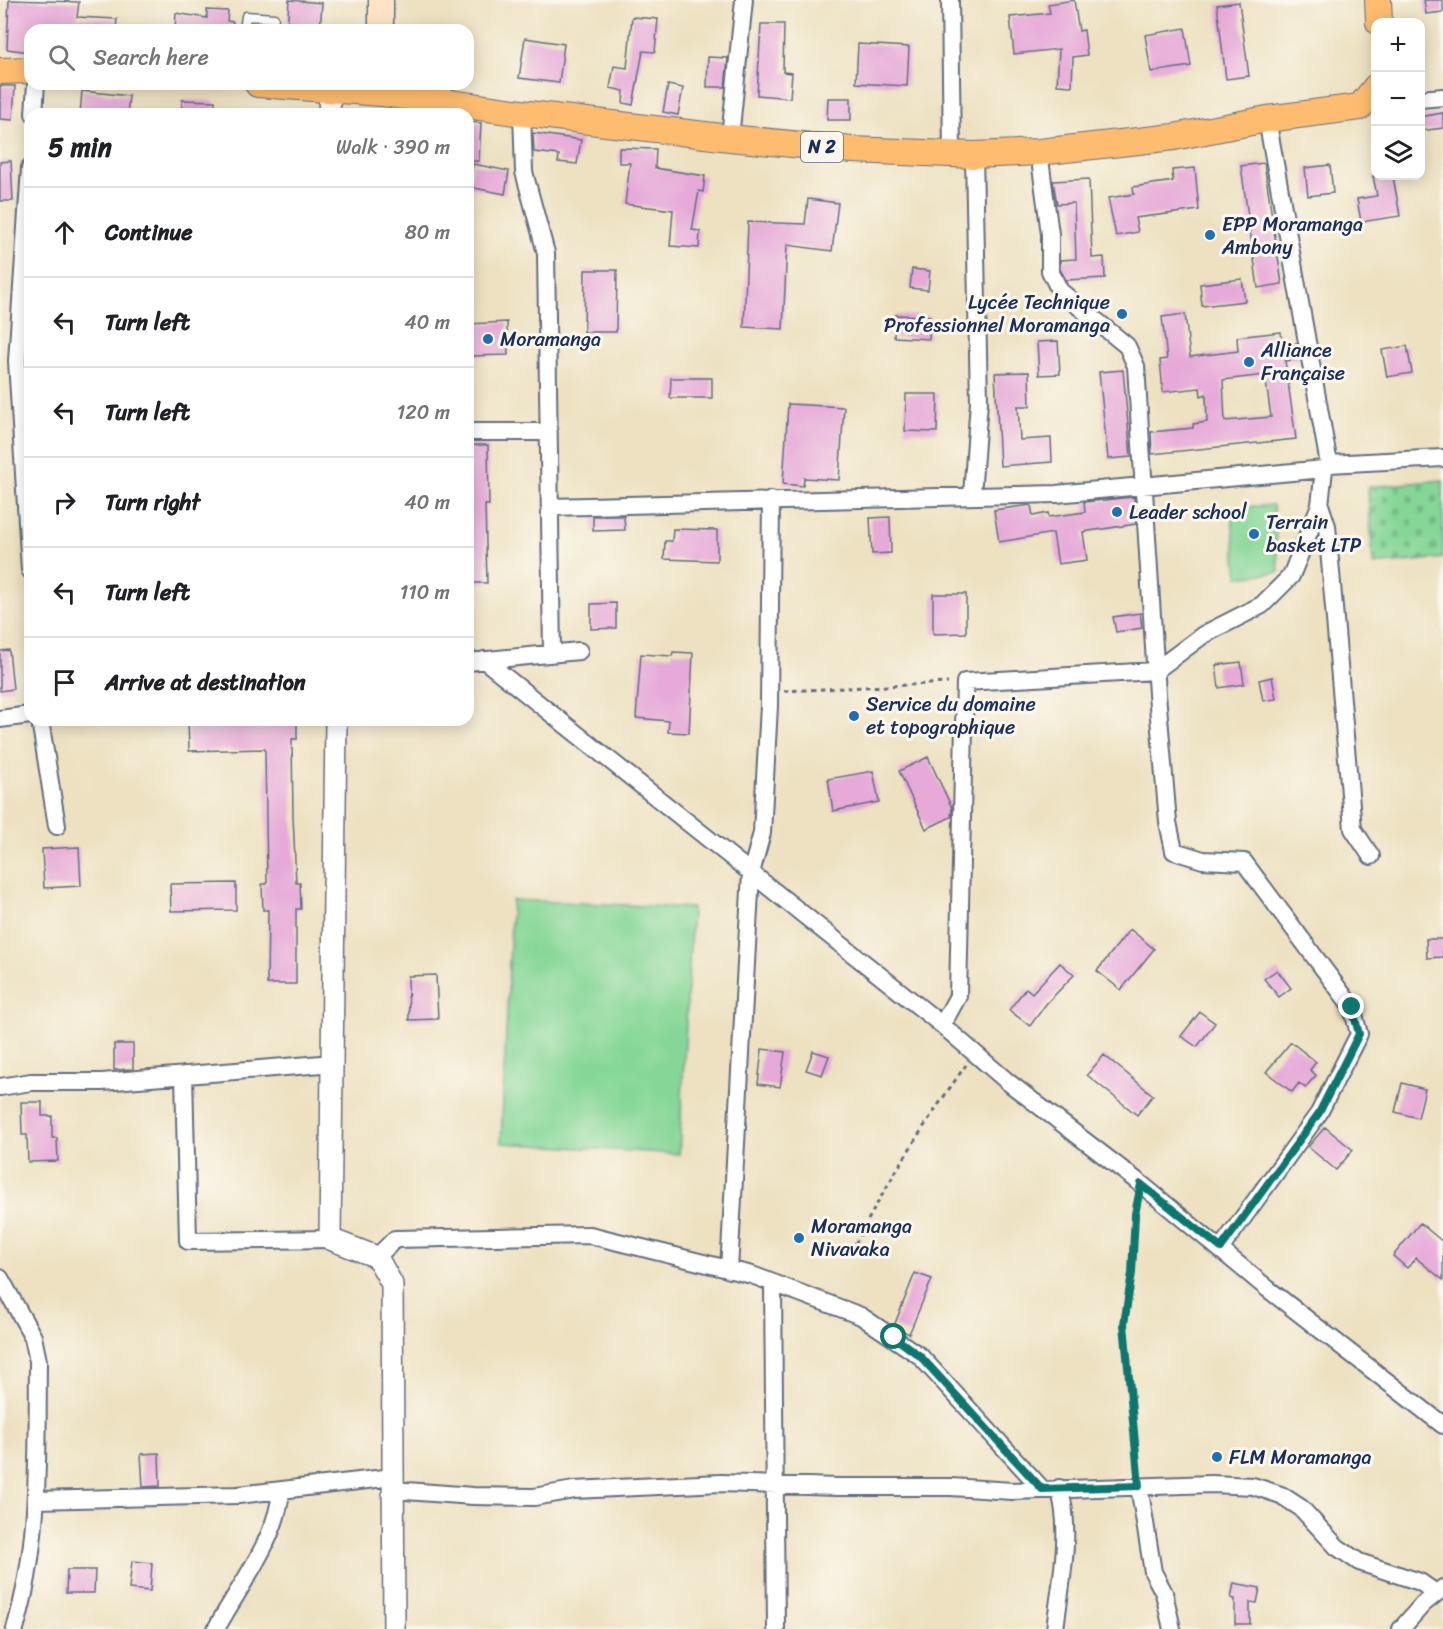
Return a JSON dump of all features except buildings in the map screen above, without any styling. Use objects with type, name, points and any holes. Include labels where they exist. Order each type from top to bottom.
[{"type":"main road","points":[[381,0],[381,24]]},
{"type":"main road","points":[[1378,0],[1379,18]]},
{"type":"main road","points":[[0,71],[24,70]]},
{"type":"main road","name":"N 2","points":[[282,90],[329,102],[374,90]]},
{"type":"main road","name":"N 2","points":[[392,90],[522,113],[730,138],[853,150],[963,155],[1039,152],[1174,137],[1267,119],[1360,107],[1371,92]]},
{"type":"street","points":[[730,138],[744,0]]},
{"type":"street","points":[[950,0],[963,155],[979,402],[972,495]]},
{"type":"street","points":[[34,108],[36,90]]},
{"type":"street","points":[[1425,99],[1443,97]]},
{"type":"street","points":[[522,113],[524,172],[546,253],[552,654]]},
{"type":"street","points":[[942,1026],[958,996],[965,682],[1155,670],[1203,635],[1262,605],[1270,598],[1291,576],[1320,505],[1327,467],[1267,119]]},
{"type":"street","points":[[1039,152],[1050,234],[1050,271],[1060,291],[1127,346],[1136,366],[1146,486],[1155,670],[1168,822],[1174,851],[1203,860],[1244,862],[1352,1007],[1359,1034],[1319,1113],[1221,1248]]},
{"type":"street","points":[[24,257],[17,361],[24,474]]},
{"type":"street","points":[[0,356],[17,361]]},
{"type":"street","points":[[474,432],[548,432]]},
{"type":"street","points":[[550,507],[1056,494],[1443,458]]},
{"type":"street","points":[[729,1270],[751,873],[762,833],[768,691],[771,500]]},
{"type":"street","points":[[1320,505],[1328,526],[1353,830],[1371,856]]},
{"type":"street","points":[[476,661],[579,651]]},
{"type":"street","points":[[476,661],[751,873],[975,1052],[1008,1082],[1141,1184],[1443,1425]]},
{"type":"street","points":[[0,719],[24,716]]},
{"type":"street","points":[[41,726],[57,826]]},
{"type":"street","points":[[330,1239],[334,1063],[336,726]]},
{"type":"street","points":[[0,1087],[31,1082],[102,1082],[334,1063]]},
{"type":"street","points":[[184,1075],[188,1241],[330,1239],[377,1257],[392,1284],[394,1629]]},
{"type":"street","points":[[377,1257],[395,1239],[590,1235],[729,1270],[773,1284],[861,1316],[920,1356],[1042,1489]]},
{"type":"street","points":[[0,1278],[33,1337],[38,1361],[36,1500],[32,1557],[15,1629]]},
{"type":"street","points":[[773,1284],[776,1629]]},
{"type":"street","points":[[36,1500],[238,1495],[393,1483],[473,1496],[534,1497],[619,1487],[721,1483],[775,1486],[1042,1489],[1253,1486],[1281,1494],[1301,1508],[1337,1547],[1359,1562],[1440,1591],[1423,1604],[1401,1629]]},
{"type":"street","points":[[1139,1486],[1153,1572],[1164,1593],[1172,1629]]},
{"type":"street","points":[[1055,1629],[1064,1540],[1064,1504],[1059,1488]]},
{"type":"street","points":[[216,1629],[271,1536],[280,1510],[281,1490]]},
{"type":"lane","points":[[245,24],[246,16],[274,18]]},
{"type":"path","points":[[768,691],[816,692],[965,682]]},
{"type":"path","points":[[850,1252],[884,1189],[937,1105],[975,1052]]},
{"type":"path","points":[[1139,1486],[1124,1324],[1132,1273],[1135,1214],[1141,1184]]},
{"type":"green space","points":[[1443,480],[1443,558],[1373,565],[1368,487]]},
{"type":"green space","name":"Terrain basket LTP","points":[[1273,505],[1279,572],[1238,577],[1231,508]]},
{"type":"green space","points":[[512,900],[692,908],[679,1154],[501,1143]]},
{"type":"place","name":"EPP Moramanga Ambony","points":[[1210,235]]},
{"type":"place","name":"Lycée Technique Professionnel Moramanga","points":[[1122,314]]},
{"type":"place","name":"Moramanga","points":[[488,339]]},
{"type":"place","name":"Alliance Française","points":[[1249,362]]},
{"type":"place","name":"Leader school","points":[[1117,512]]},
{"type":"place","name":"Terrain basket LTP","points":[[1254,534]]},
{"type":"place","name":"Service du domaine et topographique","points":[[854,716]]},
{"type":"place","name":"Moramanga Nivavaka","points":[[799,1238]]},
{"type":"place","name":"FLM Moramanga","points":[[1217,1457]]},
{"type":"route","points":[[894,1337],[920,1356],[1042,1489],[1139,1486],[1124,1324],[1132,1273],[1135,1214],[1141,1184],[1221,1248],[1319,1113],[1359,1034],[1352,1007]]}]
